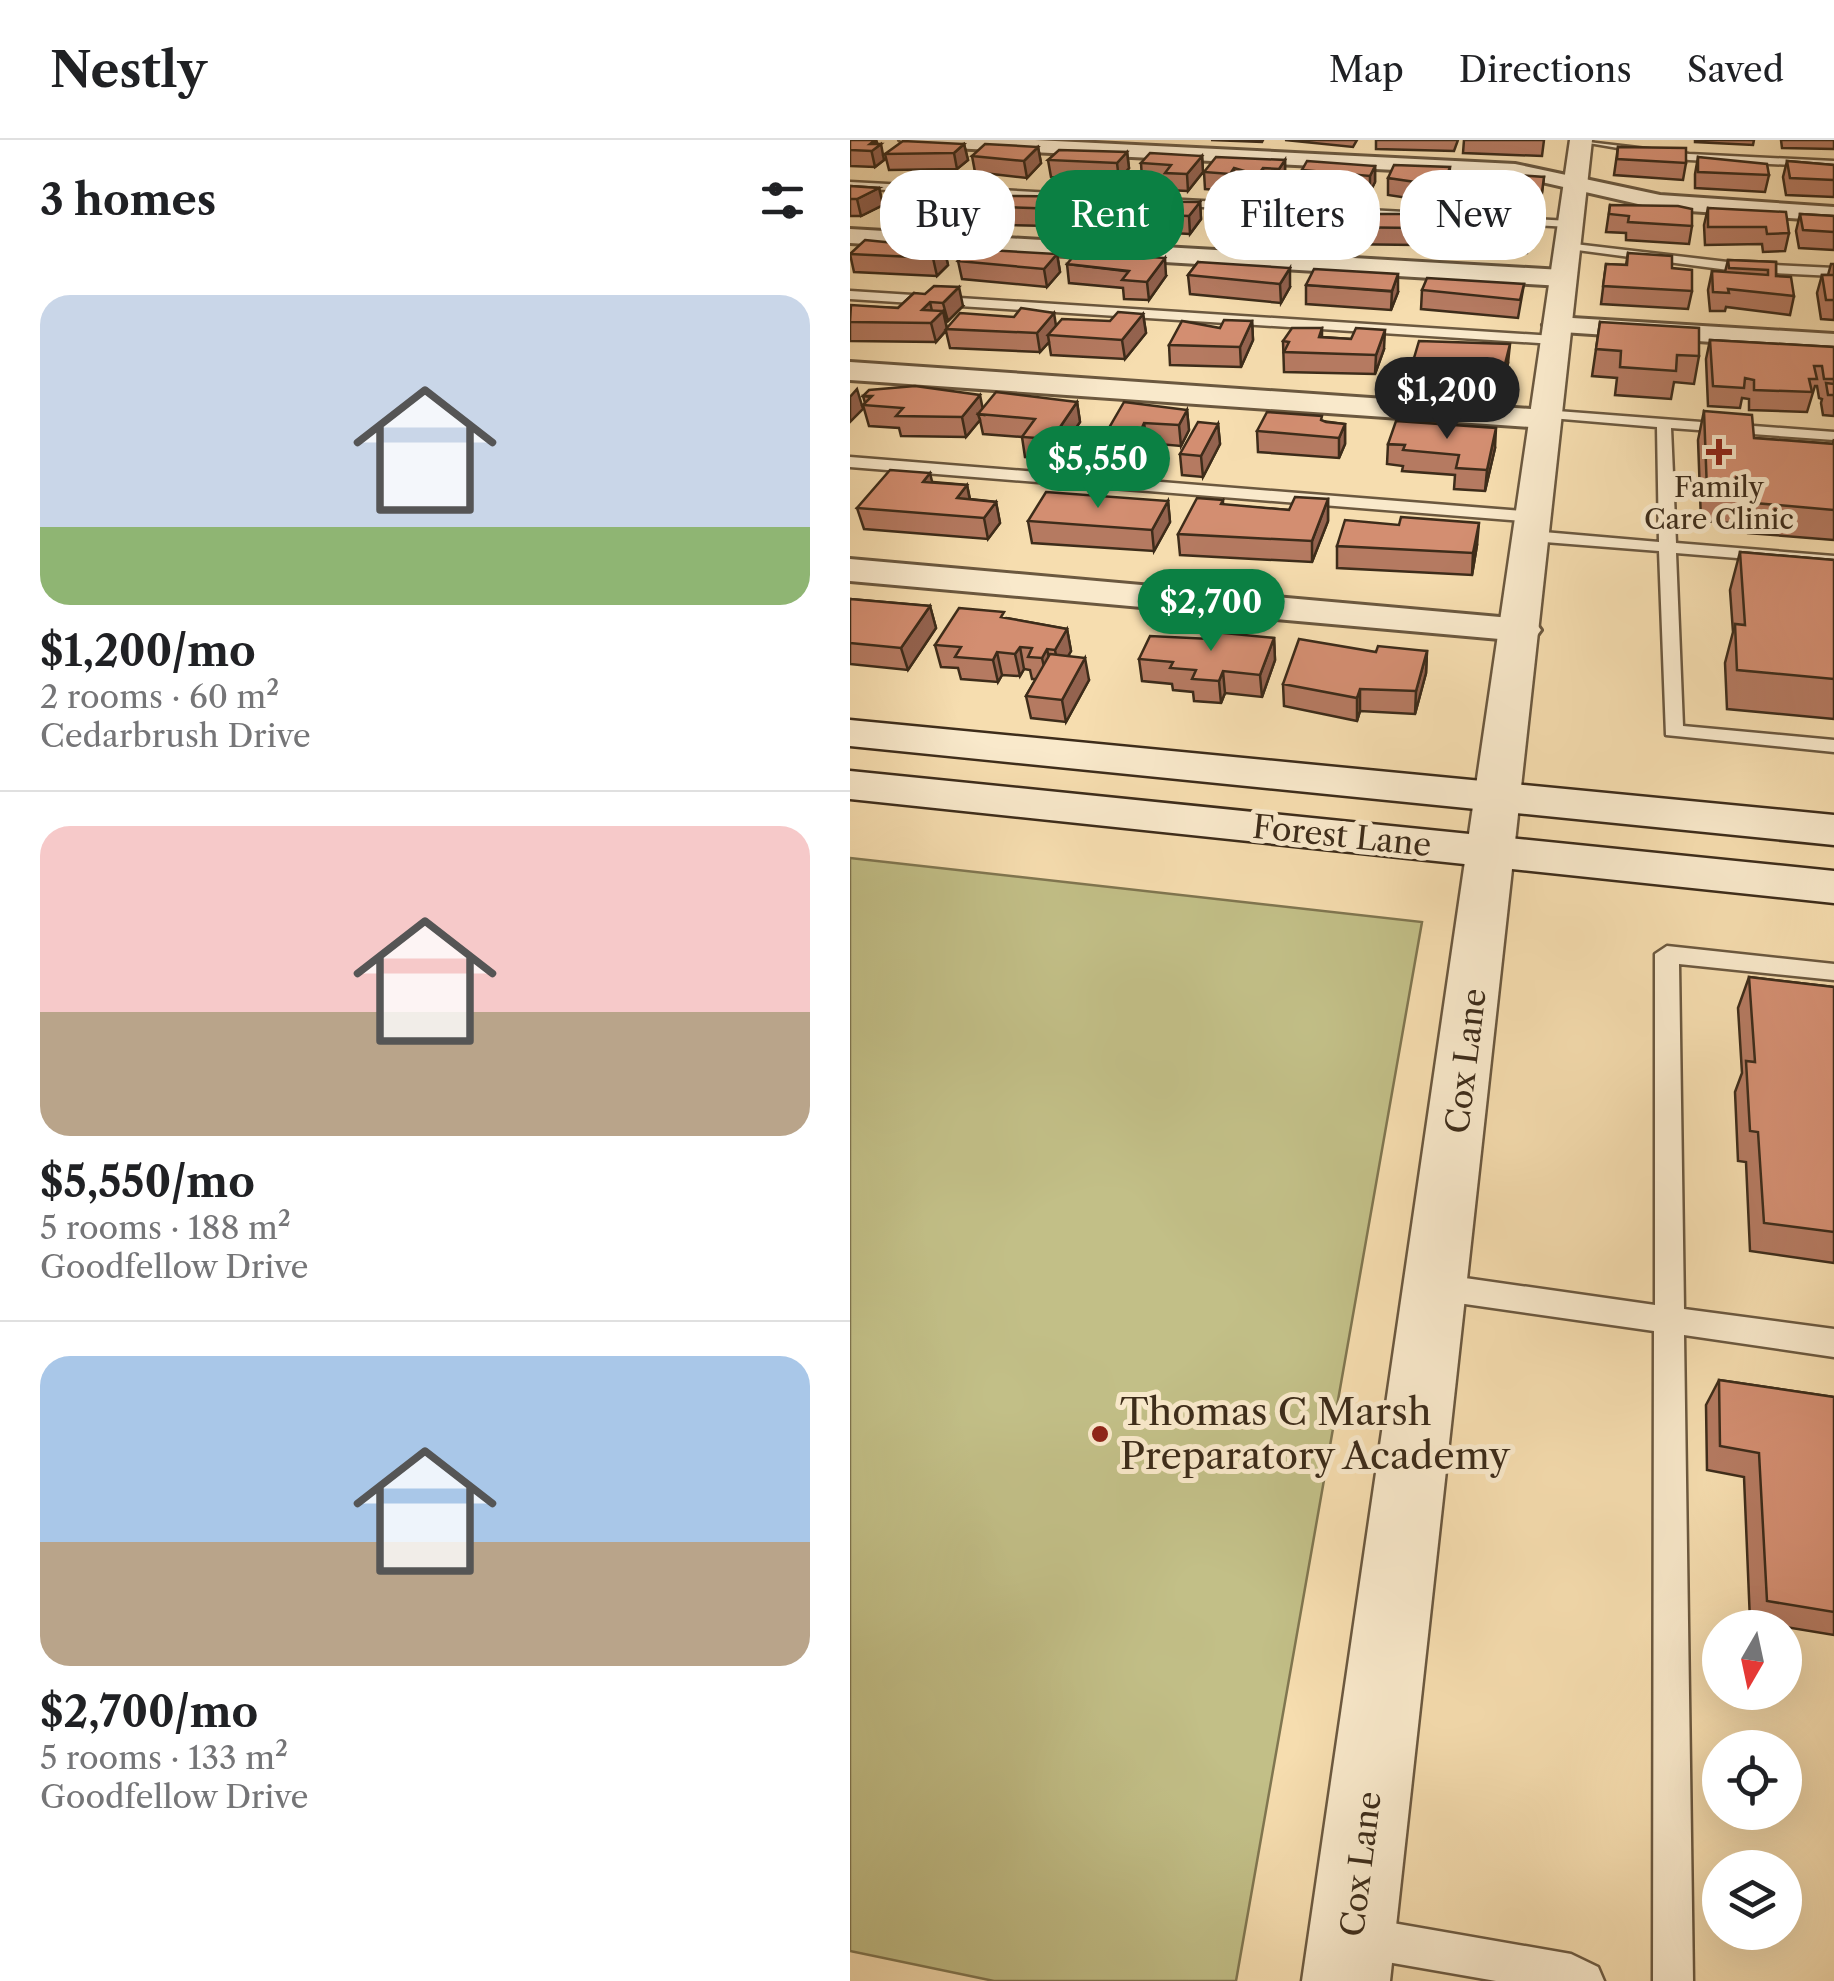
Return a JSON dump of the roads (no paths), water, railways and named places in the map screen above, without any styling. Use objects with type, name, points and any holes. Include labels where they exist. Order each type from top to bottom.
[{"type":"street","points":[[910,140],[1515,170],[1660,202],[1834,214]]},
{"type":"street","name":"Cox Lane","points":[[1349,1959],[1522,630],[1544,413],[1579,141]]},
{"type":"street","points":[[850,236],[1562,278]]},
{"type":"street","points":[[1555,333],[1834,342]]},
{"type":"street","points":[[850,370],[1544,413]]},
{"type":"street","points":[[850,570],[1522,630]]},
{"type":"street","name":"Forest Lane","points":[[850,733],[1834,830]]},
{"type":"street","name":"Forest Lane","points":[[850,785],[1834,888]]},
{"type":"lane","points":[[1579,141],[1689,157],[1834,164]]},
{"type":"lane","points":[[850,185],[1568,235],[1736,267],[1834,272]]},
{"type":"lane","points":[[850,295],[1555,333]]},
{"type":"lane","points":[[1544,413],[1834,436]]},
{"type":"lane","points":[[1544,413],[1834,425]]},
{"type":"lane","points":[[1664,423],[1673,731],[1834,746]]},
{"type":"lane","points":[[850,462],[1533,527],[1666,547],[1834,561]]},
{"type":"lane","points":[[1673,1981],[1667,954],[1834,972]]},
{"type":"lane","points":[[1437,1287],[1834,1343]]},
{"type":"lane","points":[[1349,1959],[1571,1974],[1584,1981]]},
{"type":"place","name":"Family Care Clinic","points":[[1719,452]]},
{"type":"place","name":"Thomas C Marsh Preparatory Academy","points":[[1100,1434]]}]
